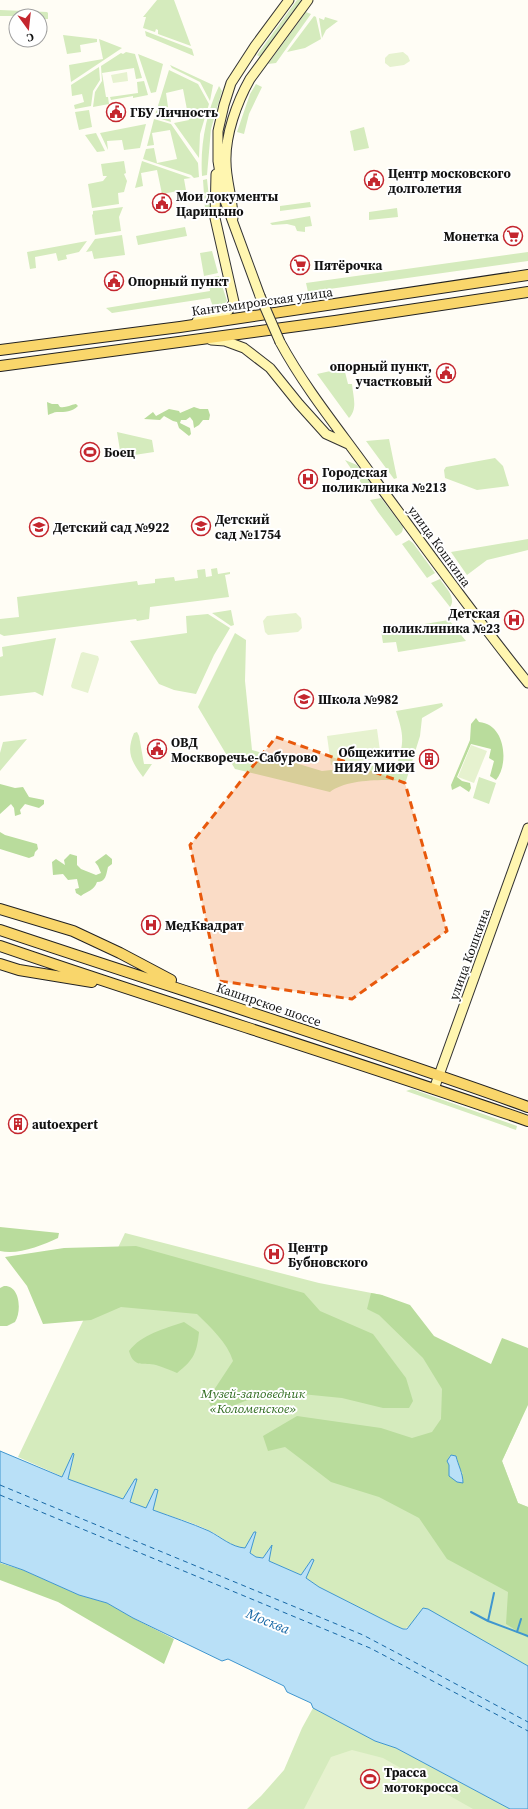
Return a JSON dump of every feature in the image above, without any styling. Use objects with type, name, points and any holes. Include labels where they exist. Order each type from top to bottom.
[{"type":"main road","points":[[180,327],[228,311],[234,302],[215,218],[218,131],[231,83],[255,46],[289,0]]},
{"type":"main road","points":[[233,221],[233,209],[226,161],[229,137],[234,116],[250,79],[308,0]]},
{"type":"main road","points":[[218,161],[227,211],[233,221]]},
{"type":"main road","name":"улица Кошкина","points":[[233,221],[260,296],[280,342],[307,387],[468,607],[528,683]]},
{"type":"main road","name":"Кантемировская улица","points":[[0,350],[180,327],[528,275]]},
{"type":"main road","points":[[0,366],[342,320],[528,292]]},
{"type":"main road","points":[[202,339],[225,341],[244,348],[270,368],[326,434],[351,446]]},
{"type":"main road","name":"улица Кошкина","points":[[434,1089],[528,828]]},
{"type":"main road","points":[[0,910],[73,931],[198,994]]},
{"type":"main road","name":"Каширское шоссе","points":[[0,930],[440,1075],[528,1107]]},
{"type":"main road","points":[[0,946],[528,1121]]},
{"type":"main road","points":[[0,964],[19,970],[40,974],[118,986]]},
{"type":"highlighted area","points":[[276,737],[405,783],[447,931],[352,999],[219,981],[190,845]]},
{"type":"green space","points":[[157,0],[174,0],[191,46],[158,34],[158,30],[156,29],[155,32],[143,28],[146,17],[143,17]]},
{"type":"green space","points":[[297,0],[302,0],[260,57],[257,55]]},
{"type":"green space","points":[[0,10],[8,10],[8,16],[0,16]]},
{"type":"green space","points":[[306,12],[311,14],[276,63],[268,64]]},
{"type":"green space","points":[[314,16],[316,17],[321,39],[305,48],[287,52]]},
{"type":"green space","points":[[325,17],[338,21],[326,30],[322,38],[319,18],[324,20]]},
{"type":"green space","points":[[145,31],[192,49],[194,56],[146,36]]},
{"type":"green space","points":[[63,35],[97,39],[97,42],[80,45],[81,52],[67,54]]},
{"type":"green space","points":[[99,39],[122,48],[71,82],[69,65],[103,59]]},
{"type":"green space","points":[[126,52],[135,54],[142,78],[136,79],[134,68],[102,73],[106,97],[108,97],[109,104],[93,107],[95,92],[102,81],[101,66],[121,53],[123,54]]},
{"type":"green space","points":[[403,52],[408,56],[410,61],[404,65],[390,67],[385,63],[385,58],[389,54]]},
{"type":"green space","points":[[138,54],[163,64],[156,92],[151,93]]},
{"type":"green space","points":[[170,65],[213,85],[210,101],[200,82],[172,68]]},
{"type":"green space","points":[[99,67],[100,80],[93,91],[91,106],[75,109],[74,105],[84,102],[82,94],[72,96],[71,85]]},
{"type":"green space","points":[[169,70],[198,84],[209,104],[200,134],[199,158],[174,123],[189,120],[183,89],[166,93],[168,107],[157,109]]},
{"type":"green space","points":[[127,72],[128,81],[113,83],[111,75]]},
{"type":"green space","points":[[144,81],[148,95],[111,100],[110,97],[138,93],[137,82]]},
{"type":"green space","points":[[256,84],[262,87],[249,114],[244,134],[237,132],[250,94]]},
{"type":"green space","points":[[219,86],[222,91],[211,129],[207,175],[202,176],[203,141],[207,118]]},
{"type":"green space","points":[[168,109],[171,122],[155,117],[156,111],[158,110],[158,113],[161,113],[160,110]]},
{"type":"green space","points":[[89,110],[92,127],[79,130],[75,112]]},
{"type":"green space","points":[[154,119],[171,124],[198,163],[199,177],[194,178],[191,175],[143,159],[146,149],[154,148],[157,163],[177,159],[170,130],[152,133],[154,145],[147,146]]},
{"type":"green space","points":[[146,124],[140,148],[124,150],[122,140],[107,141],[108,150],[100,133]]},
{"type":"green space","points":[[364,127],[369,148],[354,151],[350,131]]},
{"type":"green space","points":[[96,133],[105,151],[97,152],[85,135]]},
{"type":"green space","points":[[124,161],[126,173],[124,174],[127,181],[124,192],[118,193],[119,204],[92,208],[88,184],[103,181],[107,176],[103,176],[101,164]]},
{"type":"green space","points":[[142,161],[191,178],[184,179],[187,196],[185,196],[183,190],[162,194],[157,170],[141,173],[143,186],[135,188]]},
{"type":"green space","points":[[207,179],[210,208],[205,209],[203,180]]},
{"type":"green space","points":[[310,202],[311,207],[280,211],[280,206]]},
{"type":"green space","points":[[123,207],[119,217],[121,231],[95,235],[92,215],[93,211]]},
{"type":"green space","points":[[397,208],[398,217],[369,220],[369,212]]},
{"type":"green space","points":[[310,216],[312,226],[305,227],[305,232],[297,231],[295,226],[287,224],[272,225],[270,223]]},
{"type":"green space","points":[[185,227],[187,236],[138,245],[136,236]]},
{"type":"green space","points":[[122,235],[125,255],[94,259],[92,251],[86,252],[95,239]]},
{"type":"green space","points":[[87,241],[79,252],[66,255],[67,259],[58,261],[56,253],[35,257],[36,268],[30,269],[27,252]]},
{"type":"green space","points":[[212,251],[218,273],[204,276],[200,253]]},
{"type":"green space","points":[[528,252],[528,261],[308,292],[306,283]]},
{"type":"green space","points":[[219,276],[227,301],[223,305],[213,307],[210,298],[112,313],[106,308],[210,291],[208,278]]},
{"type":"green space","points":[[344,368],[348,384],[352,384],[354,398],[353,411],[349,418],[317,374]]},
{"type":"green space","points":[[47,402],[58,404],[60,407],[76,404],[78,406],[71,411],[56,412],[48,415]]},
{"type":"green space","points":[[194,407],[208,409],[210,415],[209,420],[203,420],[194,428],[193,421],[190,417],[186,420],[181,420],[180,423],[190,428],[191,434],[189,436],[179,428],[177,422],[164,416],[160,420],[144,419],[153,412],[156,416],[169,409],[179,411],[180,413]]},
{"type":"green space","points":[[117,432],[152,440],[154,452],[121,457]]},
{"type":"green space","points":[[389,439],[397,478],[394,479],[366,441]]},
{"type":"green space","points":[[495,458],[503,466],[509,486],[477,490],[445,478],[444,470],[446,467]]},
{"type":"green space","points":[[345,460],[357,465],[375,489],[373,494],[369,494]]},
{"type":"green space","points":[[381,498],[403,527],[401,533],[396,536],[370,500]]},
{"type":"green space","points":[[528,539],[528,550],[487,560],[467,575],[451,552]]},
{"type":"green space","points":[[409,540],[413,543],[435,573],[427,578],[402,544]]},
{"type":"green space","points":[[217,568],[218,574],[230,572],[230,574],[225,575],[229,597],[150,607],[149,619],[137,621],[136,619],[4,636],[0,634],[0,619],[19,617],[17,597],[137,581],[138,585],[155,583],[155,579],[174,577],[175,581],[198,578],[197,570],[205,569],[206,577],[212,576],[211,569]]},
{"type":"green space","points":[[440,579],[451,596],[452,604],[450,607],[431,583]]},
{"type":"green space","points":[[231,610],[234,625],[231,626],[212,613]]},
{"type":"green space","points":[[296,613],[301,618],[302,628],[298,632],[268,635],[265,632],[263,621],[267,616]]},
{"type":"green space","points":[[208,614],[230,628],[214,655],[196,694],[174,690],[159,684],[130,641],[187,633],[186,616]]},
{"type":"green space","points":[[449,620],[466,641],[398,652],[396,642],[383,643],[381,631]]},
{"type":"green space","points":[[235,633],[246,640],[245,681],[252,750],[322,771],[397,763],[401,749],[402,737],[396,711],[442,703],[443,706],[422,718],[420,736],[406,781],[377,780],[356,782],[337,788],[330,792],[235,769],[198,707]]},
{"type":"green space","points":[[56,638],[43,696],[35,692],[0,696],[0,657],[3,656],[2,647]]},
{"type":"green space","points":[[83,652],[98,656],[99,659],[88,693],[72,688],[71,686],[81,653]]},
{"type":"green space","points":[[476,718],[479,722],[488,724],[500,737],[503,765],[496,780],[490,776],[494,761],[489,758],[491,749],[471,744],[457,777],[462,781],[470,783],[471,788],[469,792],[460,786],[452,790],[451,785],[470,740],[471,724]]},
{"type":"green space","points":[[377,729],[381,758],[331,765],[327,736]]},
{"type":"green space","points":[[137,732],[144,764],[152,764],[143,777],[135,766],[130,751],[134,733]]},
{"type":"green space","points":[[27,739],[0,771],[0,753],[3,742]]},
{"type":"green space","points":[[471,745],[487,751],[474,783],[458,777]]},
{"type":"green space","points":[[479,777],[496,783],[489,804],[473,798]]},
{"type":"green space","points":[[0,784],[15,788],[23,787],[29,797],[44,800],[44,804],[39,808],[25,804],[20,810],[21,814],[15,816],[14,808],[11,804],[0,814]]},
{"type":"green space","points":[[0,832],[5,835],[37,844],[38,849],[34,856],[29,858],[0,849]]},
{"type":"green space","points":[[70,854],[77,856],[77,865],[81,869],[96,875],[101,873],[95,862],[106,854],[112,859],[112,864],[108,867],[104,879],[97,882],[92,889],[81,896],[76,893],[75,889],[79,888],[77,879],[68,880],[63,874],[53,875],[52,862],[56,859],[65,865],[64,860]]},
{"type":"green space","points":[[412,1089],[517,1126],[516,1130],[406,1091]]},
{"type":"green space","points":[[0,1227],[59,1233],[58,1238],[37,1247],[22,1251],[7,1252],[0,1251]]},
{"type":"green space","name":"Музей-заповедник «Коломенское»","points":[[125,1233],[319,1283],[382,1295],[520,1422],[502,1461],[518,1503],[528,1507],[528,1666],[462,1629],[411,1626],[403,1629],[394,1625],[319,1587],[306,1578],[313,1560],[312,1559],[301,1575],[269,1561],[272,1545],[263,1558],[256,1557],[250,1553],[256,1532],[254,1532],[245,1549],[240,1548],[197,1525],[153,1510],[157,1490],[155,1489],[146,1508],[130,1502],[135,1479],[123,1499],[68,1479],[73,1453],[63,1477],[18,1457]]},
{"type":"green space","points":[[136,1246],[304,1293],[320,1311],[373,1334],[406,1378],[413,1401],[409,1408],[383,1408],[342,1398],[271,1391],[217,1412],[210,1406],[210,1396],[233,1361],[223,1341],[197,1314],[121,1307],[91,1320],[43,1324],[27,1286],[5,1257],[64,1248]]},
{"type":"green space","points":[[4,1286],[9,1287],[16,1294],[19,1306],[15,1322],[7,1326],[0,1326],[0,1288]]},
{"type":"green space","points":[[371,1293],[382,1295],[410,1305],[434,1336],[491,1364],[502,1338],[528,1348],[528,1405],[502,1461],[518,1503],[528,1507],[528,1638],[506,1624],[508,1592],[447,1559],[419,1518],[379,1497],[331,1482],[285,1447],[268,1451],[263,1436],[297,1416],[381,1428],[412,1438],[432,1432],[441,1419],[442,1389],[423,1358],[379,1315],[367,1309]],"holes":[[[450,1455],[456,1456],[458,1465],[463,1474],[449,1476],[449,1465],[447,1461]]]},
{"type":"green space","points":[[184,1322],[199,1332],[194,1355],[191,1360],[177,1373],[152,1364],[137,1363],[131,1357],[129,1351],[140,1340],[161,1330]]},
{"type":"green space","points":[[0,1563],[23,1570],[79,1595],[107,1603],[174,1639],[164,1664],[58,1602],[0,1580]]},
{"type":"green space","points":[[313,1708],[375,1741],[396,1748],[510,1809],[247,1809],[261,1796],[284,1770],[302,1728]]},
{"type":"green space","name":"Трасса мотокросса","points":[[352,1750],[383,1758],[473,1809],[304,1809],[331,1757]]},
{"type":"water","name":"Москва","points":[[0,1451],[62,1477],[73,1453],[68,1479],[123,1499],[135,1479],[137,1479],[130,1502],[146,1508],[155,1489],[158,1490],[153,1510],[202,1528],[231,1544],[240,1547],[245,1548],[254,1532],[256,1532],[250,1553],[256,1557],[263,1558],[272,1545],[269,1561],[301,1575],[312,1559],[314,1560],[306,1578],[319,1587],[394,1625],[407,1629],[423,1608],[428,1609],[528,1666],[528,1809],[510,1809],[396,1748],[375,1741],[313,1708],[311,1703],[287,1692],[284,1686],[228,1659],[222,1661],[133,1618],[107,1603],[79,1595],[23,1570],[0,1562]]},
{"type":"water","points":[[451,1455],[456,1456],[463,1483],[457,1482],[449,1476],[449,1465],[447,1461]]},
{"type":"waterway","points":[[488,1621],[494,1593]]},
{"type":"waterway","points":[[471,1612],[488,1621],[528,1636]]},
{"type":"waterway","points":[[517,1632],[521,1619]]},
{"type":"ferry route","points":[[0,1485],[363,1635],[528,1722]]},
{"type":"ferry route","points":[[0,1495],[370,1648],[528,1731]]},
{"type":"place","name":"ГБУ Личность","points":[[116,112]]},
{"type":"place","name":"Центр московского долголетия","points":[[374,180]]},
{"type":"place","name":"Мои документы Царицыно","points":[[162,203]]},
{"type":"place","name":"Монетка","points":[[513,236]]},
{"type":"place","name":"Пятёрочка","points":[[300,265]]},
{"type":"place","name":"Опорный пункт","points":[[114,281]]},
{"type":"place","name":"опорный пункт, участковый","points":[[446,373]]},
{"type":"place","name":"Боец","points":[[90,452]]},
{"type":"place","name":"Городская поликлиника №213","points":[[308,479]]},
{"type":"place","name":"Детский сад №1754","points":[[201,526]]},
{"type":"place","name":"Детский сад №922","points":[[39,527]]},
{"type":"place","name":"Детская поликлиника №23","points":[[514,620]]},
{"type":"place","name":"Школа №982","points":[[304,699]]},
{"type":"place","name":"ОВД Москворечье-Сабурово","points":[[157,749]]},
{"type":"place","name":"Общежитие НИЯУ МИФИ","points":[[429,759]]},
{"type":"place","name":"МедКвадрат","points":[[151,925]]},
{"type":"place","name":"autoexpert","points":[[18,1124]]},
{"type":"place","name":"Центр Бубновского","points":[[274,1254]]},
{"type":"place","name":"Трасса мотокросса","points":[[370,1779]]}]
